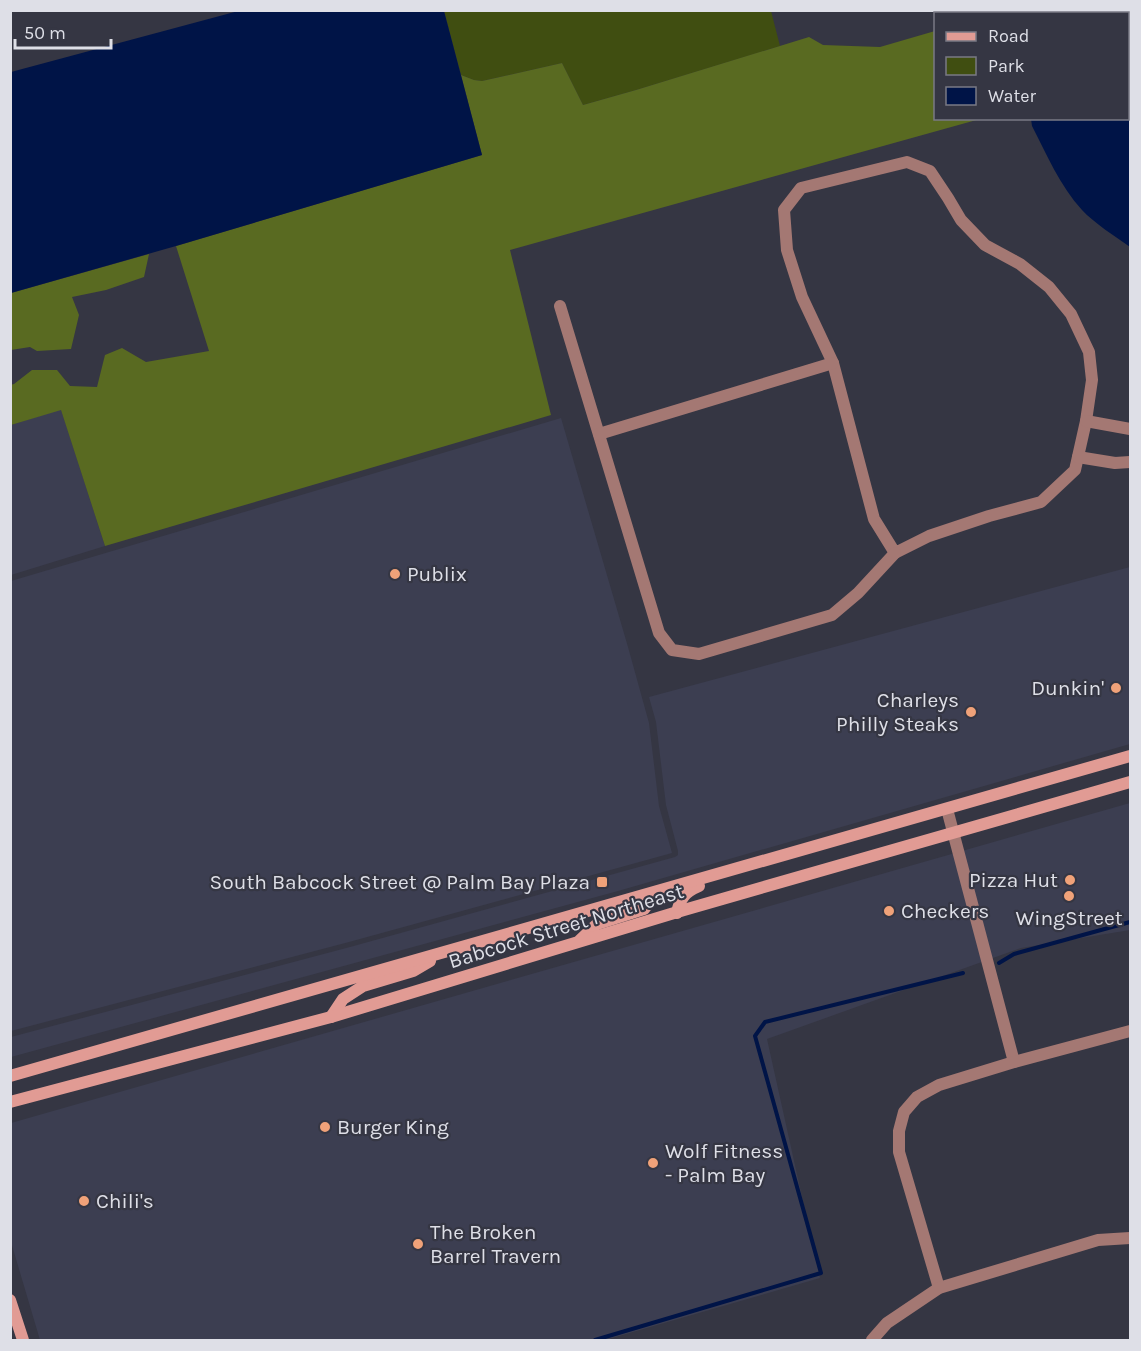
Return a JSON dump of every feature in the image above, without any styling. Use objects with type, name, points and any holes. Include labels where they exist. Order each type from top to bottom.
[{"type":"main road","name":"Babcock Street Northeast","points":[[10,1076],[1131,756]]},
{"type":"main road","name":"Babcock Street Northeast","points":[[10,1102],[331,1017],[676,913],[1131,783]]},
{"type":"main road","points":[[676,913],[678,904],[687,891],[720,878],[730,871]]},
{"type":"main road","points":[[578,943],[597,924],[644,909],[657,892]]},
{"type":"main road","points":[[331,1017],[342,999],[363,986],[413,971],[444,952]]},
{"type":"main road","points":[[10,1300],[22,1341]]},
{"type":"street","points":[[561,306],[659,633],[672,650],[699,654],[832,615],[858,593],[895,553],[939,533],[1041,502],[1075,470],[1086,421],[1092,380],[1089,352],[1071,314],[1048,287],[1020,264],[985,244],[961,220],[930,171],[907,162],[801,188],[784,210],[787,250],[802,297],[833,363],[874,519],[895,553]]},
{"type":"street","points":[[599,434],[833,363]]},
{"type":"street","points":[[1086,421],[1131,429]]},
{"type":"street","points":[[1078,457],[1115,463],[1131,462]]},
{"type":"street","points":[[947,809],[1014,1062]]},
{"type":"street","points":[[939,1288],[899,1152],[899,1131],[904,1112],[917,1097],[939,1085],[1014,1062],[1131,1031]]},
{"type":"street","points":[[872,1341],[887,1323],[939,1288],[1098,1240],[1131,1238]]},
{"type":"shaded area","points":[[61,409],[105,546],[11,575],[11,425]]},
{"type":"shaded area","points":[[561,418],[649,723],[659,806],[672,853],[349,942],[11,1031],[11,581]]},
{"type":"shaded area","points":[[1130,567],[1130,744],[618,891],[11,1057],[11,1037],[350,947],[675,857],[678,851],[666,805],[656,722],[649,697]]},
{"type":"shaded area","points":[[1130,803],[1130,930],[1021,948],[767,1039],[820,1278],[605,1340],[40,1340],[11,1242],[11,1123]]},
{"type":"green space","points":[[444,11],[771,11],[780,46],[583,105],[562,63],[482,81],[461,75]]},
{"type":"green space","points":[[1130,11],[1130,100],[1129,12],[1020,12]]},
{"type":"green space","points":[[934,31],[934,120],[976,120],[510,250],[551,415],[105,546],[61,410],[11,425],[10,385],[32,370],[57,370],[70,386],[97,387],[105,355],[122,348],[146,362],[209,351],[176,246],[482,155],[461,75],[482,81],[562,63],[583,105],[809,37],[823,45],[880,47]]},
{"type":"green space","points":[[149,254],[144,277],[106,290],[72,297],[79,315],[71,349],[37,351],[30,347],[11,350],[11,293]]},
{"type":"water","points":[[242,10],[444,11],[482,155],[11,293],[11,72]]},
{"type":"water","points":[[1129,98],[1130,247],[1105,230],[1074,201],[1060,181],[1031,120],[1129,120]]},
{"type":"waterway","points":[[999,963],[1014,954],[1130,922]]},
{"type":"waterway","points":[[595,1340],[821,1273],[755,1036],[765,1022],[963,973]]},
{"type":"place","name":"Publix","points":[[395,574]]},
{"type":"place","name":"Dunkin'","points":[[1116,688]]},
{"type":"place","name":"Charleys Philly Steaks","points":[[971,712]]},
{"type":"place","name":"Pizza Hut","points":[[1070,880]]},
{"type":"place","name":"South Babcock Street @ Palm Bay Plaza","points":[[602,882]]},
{"type":"place","name":"WingStreet","points":[[1069,896]]},
{"type":"place","name":"Checkers","points":[[889,911]]},
{"type":"place","name":"Burger King","points":[[325,1127]]},
{"type":"place","name":"Wolf Fitness - Palm Bay","points":[[653,1163]]},
{"type":"place","name":"Chili's","points":[[84,1201]]},
{"type":"place","name":"The Broken Barrel Travern","points":[[418,1244]]}]
